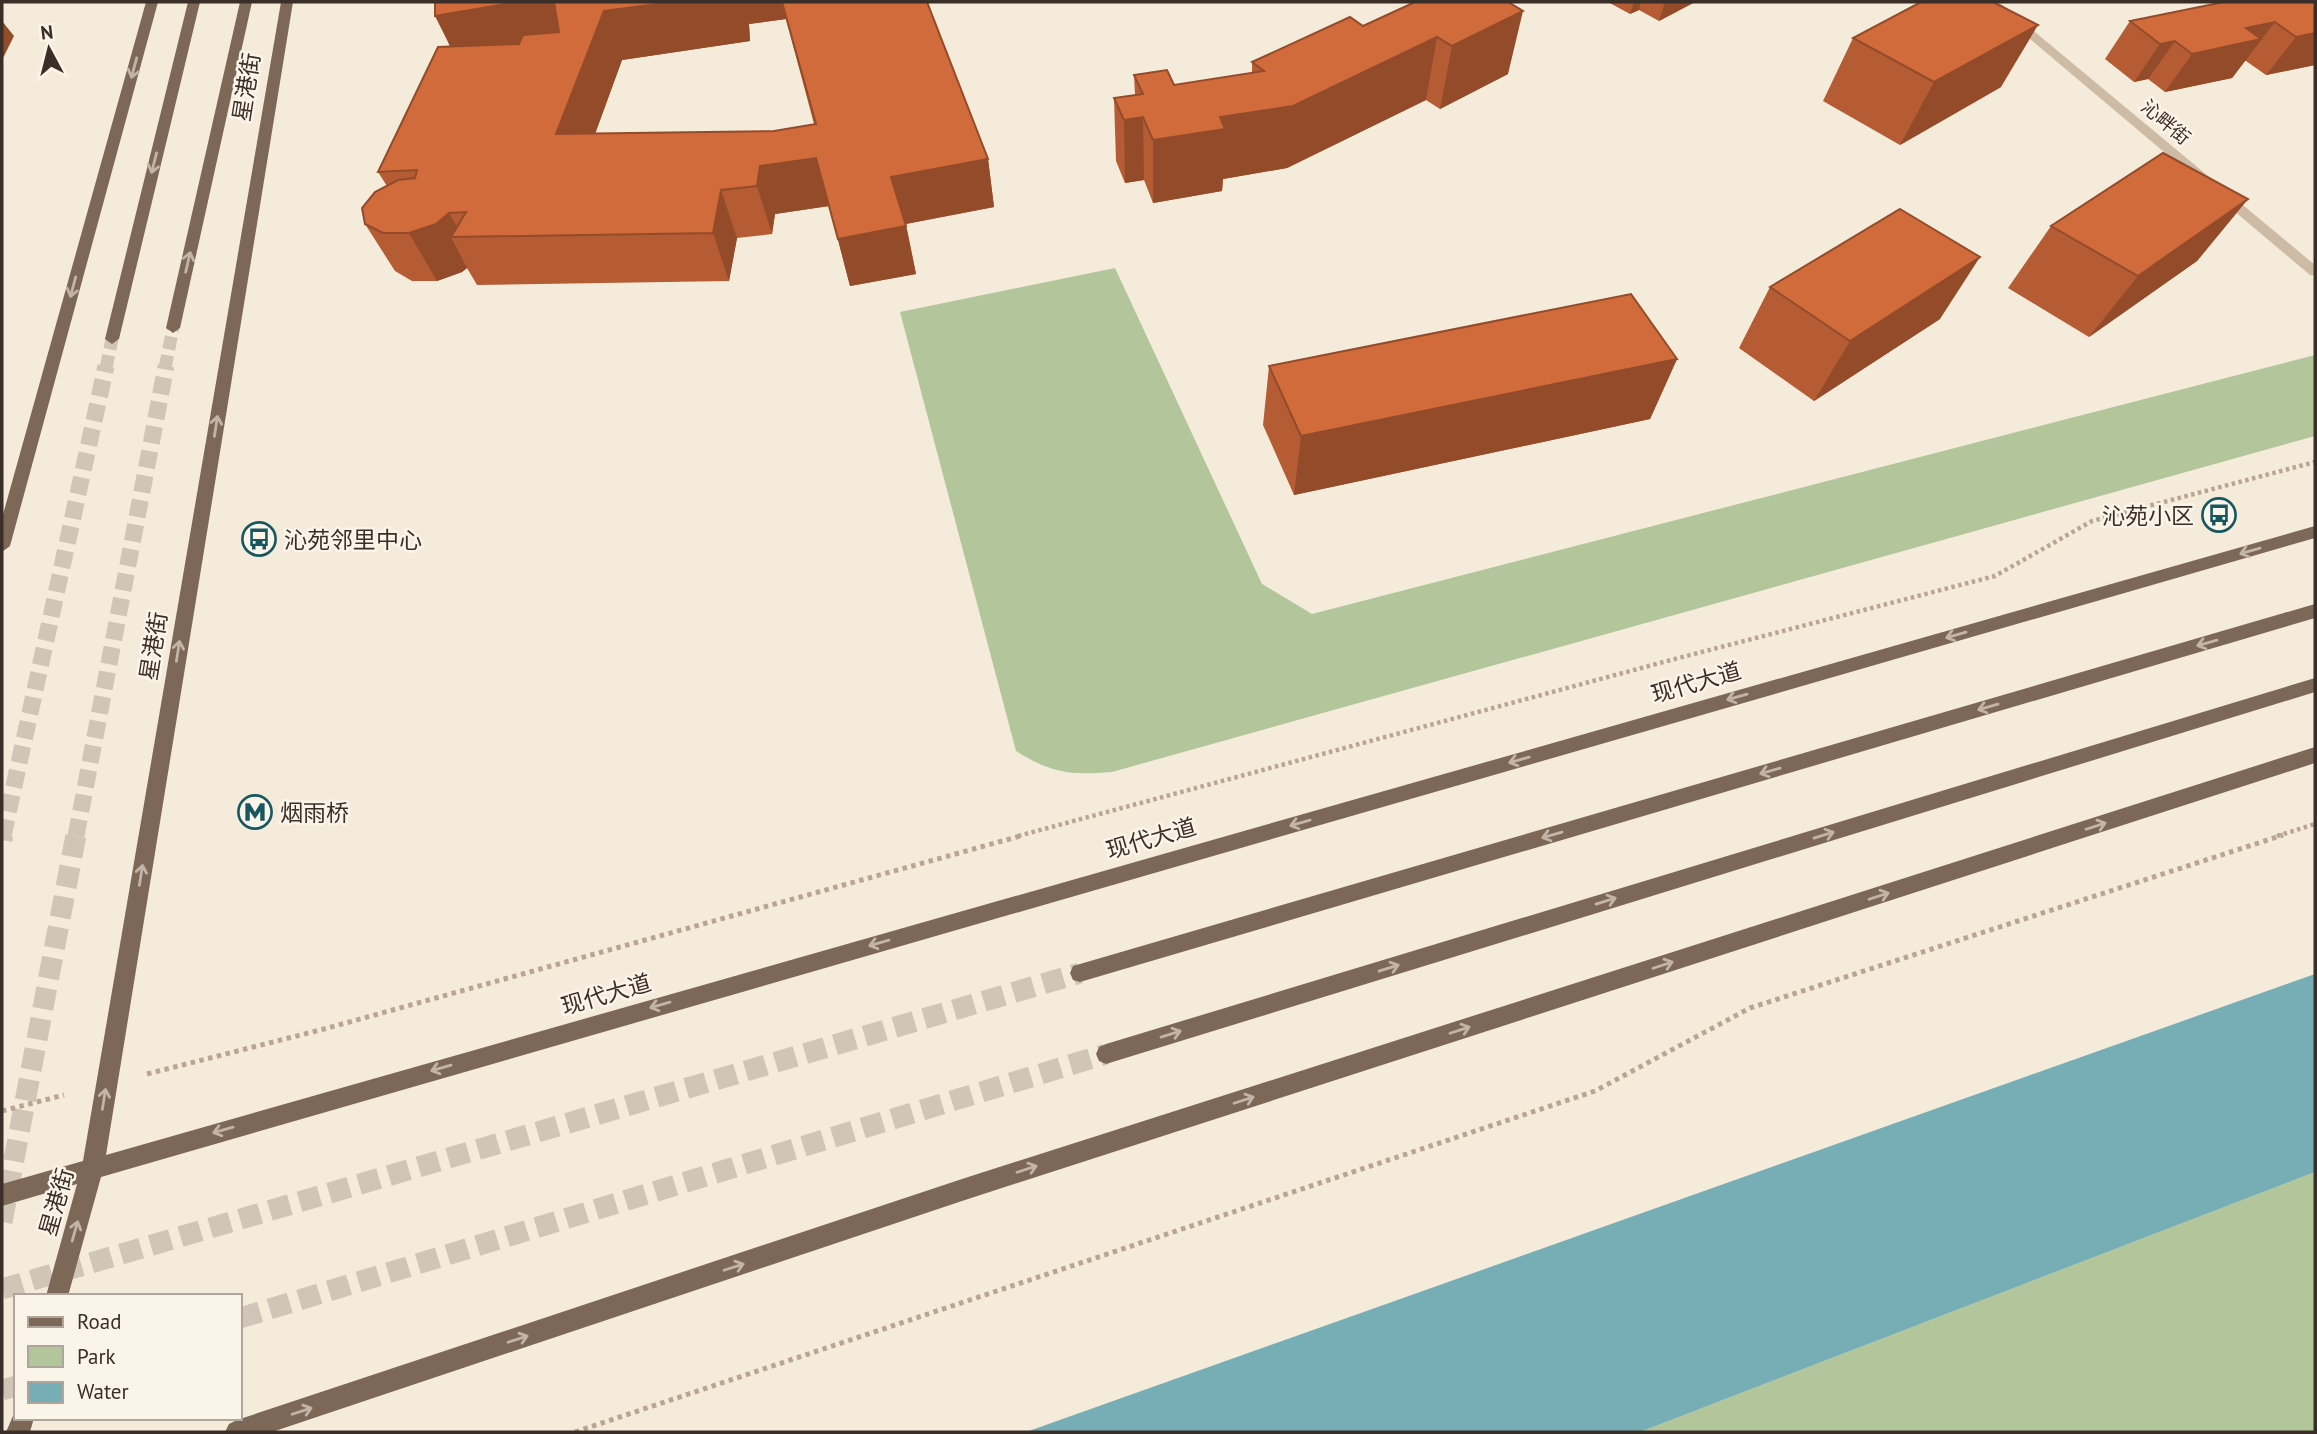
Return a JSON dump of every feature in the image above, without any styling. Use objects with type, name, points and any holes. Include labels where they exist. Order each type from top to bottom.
[{"type":"main road","points":[[2,546],[152,2]]},
{"type":"main road","points":[[112,339],[194,2]]},
{"type":"main road","name":"星港街","points":[[173,328],[246,2]]},
{"type":"main road","name":"星港街","points":[[58,1294],[93,1167],[286,2]]},
{"type":"main road","name":"现代大道","points":[[2,1195],[2315,532]]},
{"type":"main road","points":[[1080,973],[2315,611]]},
{"type":"main road","points":[[1106,1054],[2315,685]]},
{"type":"main road","points":[[237,1432],[975,1186],[2315,755]]},
{"type":"street","name":"沁畔街","points":[[1992,2],[2315,272]]},
{"type":"path","points":[[2,1111],[324,1029],[1007,839],[1657,663],[1995,576],[2092,522],[2315,462]]},
{"type":"path","points":[[575,1432],[1595,1091],[1750,1008],[2315,824]]},
{"type":"green space","points":[[1115,268],[1262,584],[1312,614],[2315,355],[2315,436],[1112,772],[1073,773],[1052,769],[1016,751],[900,312]]},
{"type":"green space","points":[[2315,1172],[2315,1432],[1640,1432]]},
{"type":"water","points":[[2315,974],[2315,1172],[1640,1432],[1026,1432]]},
{"type":"building","points":[[435,2],[518,2],[435,16]]},
{"type":"building","points":[[554,2],[673,2],[604,11],[556,134],[774,131],[816,124],[782,2],[927,2],[988,159],[891,177],[906,226],[838,239],[816,158],[760,166],[757,186],[721,190],[713,233],[451,237],[466,212],[449,213],[436,224],[409,233],[383,233],[365,224],[362,208],[375,192],[398,180],[415,178],[417,170],[378,172],[438,47],[519,44],[523,35],[559,32]]},
{"type":"building","points":[[1415,2],[1508,2],[1523,11],[1452,46],[1437,37],[1293,106],[1220,117],[1225,129],[1153,140],[1143,117],[1124,120],[1114,98],[1143,94],[1134,75],[1167,70],[1174,85],[1264,71],[1252,62],[1350,17],[1363,26]]},
{"type":"building","points":[[1921,2],[1993,2],[2038,25],[1934,82],[1853,38]]},
{"type":"building","points":[[2224,2],[2315,2],[2315,33],[2296,37],[2275,22],[2246,28],[2261,39],[2192,54],[2175,41],[2160,44],[2130,21]]},
{"type":"building","points":[[2163,153],[2248,199],[2138,276],[2051,226]]},
{"type":"building","points":[[1900,209],[1980,257],[1850,341],[1770,287]]},
{"type":"building","points":[[1631,294],[1677,359],[1301,436],[1269,366]]},
{"type":"tunnel","points":[[165,368],[173,328]]},
{"type":"tunnel","points":[[106,368],[112,339]]},
{"type":"tunnel","points":[[3,836],[106,366]]},
{"type":"tunnel","points":[[76,836],[166,366]]},
{"type":"tunnel","points":[[2,840],[3,835]]},
{"type":"tunnel","points":[[2,1222],[76,835]]},
{"type":"tunnel","points":[[2,1289],[1080,973]]},
{"type":"tunnel","points":[[242,1317],[1106,1054]]},
{"type":"tunnel","points":[[2,1390],[14,1387]]},
{"type":"place","name":"沁苑小区","points":[[2219,515]]},
{"type":"place","name":"沁苑邻里中心","points":[[259,539]]},
{"type":"place","name":"烟雨桥","points":[[255,812]]}]
